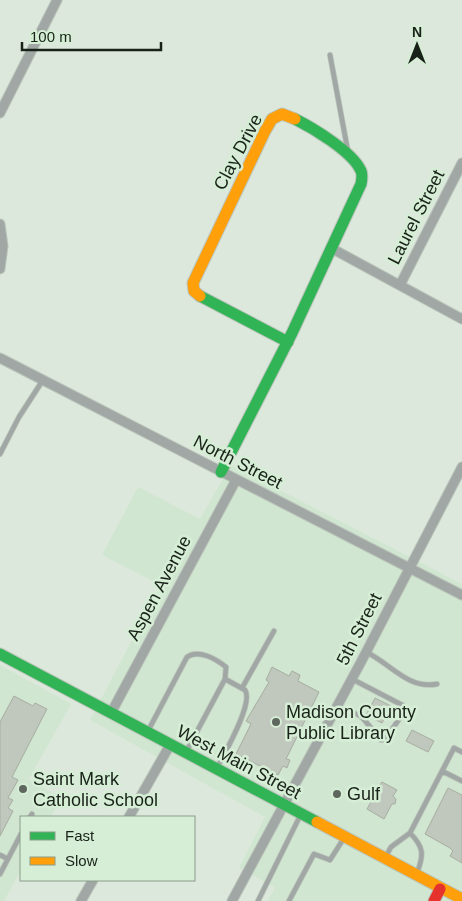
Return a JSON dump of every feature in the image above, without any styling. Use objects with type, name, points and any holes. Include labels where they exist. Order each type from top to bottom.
[{"type":"street","points":[[0,113],[57,0]]},
{"type":"street","name":"Clay Drive","points":[[222,472],[288,342],[361,184],[360,169],[348,156],[290,115],[282,114],[272,119],[194,280],[194,290],[202,297],[288,342]]},
{"type":"street","name":"Laurel Street","points":[[400,285],[461,168]]},
{"type":"street","points":[[0,224],[3,246],[0,269]]},
{"type":"street","points":[[331,248],[462,319]]},
{"type":"street","name":"North Street","points":[[0,358],[462,595]]},
{"type":"street","name":"5th Street","points":[[232,901],[352,679],[462,467]]},
{"type":"street","name":"Aspen Avenue","points":[[110,713],[236,480]]},
{"type":"street","name":"West Main Street","points":[[0,654],[462,900]]},
{"type":"street","points":[[130,816],[170,745]]},
{"type":"street","points":[[81,901],[93,881]]},
{"type":"street","points":[[434,901],[440,889]]},
{"type":"lane","points":[[330,55],[348,142],[348,156]]},
{"type":"lane","points":[[0,454],[19,417],[43,380]]},
{"type":"lane","points":[[242,688],[274,631]]},
{"type":"lane","points":[[366,652],[382,660],[400,675],[420,686],[437,684]]},
{"type":"lane","points":[[147,732],[190,654],[200,653],[222,663],[226,667],[225,679],[185,753]]},
{"type":"lane","points":[[216,770],[239,725],[247,696],[247,693],[242,688],[225,679]]},
{"type":"lane","points":[[337,706],[361,716],[381,740],[385,739],[405,711],[404,706],[352,679]]},
{"type":"lane","points":[[384,859],[392,847],[410,833],[454,748],[462,752]]},
{"type":"lane","points":[[442,771],[462,781]]},
{"type":"lane","points":[[258,901],[301,815]]},
{"type":"lane","points":[[410,833],[420,843],[422,850],[423,858],[416,876]]},
{"type":"lane","points":[[0,874],[20,836]]},
{"type":"lane","points":[[289,901],[314,854],[330,860],[344,838]]},
{"type":"lane","points":[[0,855],[8,859]]},
{"type":"shaded area","points":[[231,465],[462,584],[462,901],[268,901],[275,887],[239,868],[265,817],[90,720],[161,585],[102,555],[138,487],[200,519]]},
{"type":"shaded area","name":"Saint Mark Catholic School","points":[[0,665],[71,704],[29,779],[61,798],[52,816],[20,816],[20,872],[4,901],[0,901]]},
{"type":"building","name":"Madison County Public Library","points":[[272,667],[289,676],[292,671],[300,675],[298,681],[319,692],[286,759],[290,760],[287,768],[283,766],[278,775],[236,754],[251,724],[246,721],[269,682],[266,680]]},
{"type":"building","points":[[14,696],[33,706],[35,703],[47,709],[12,777],[18,780],[8,798],[13,800],[8,808],[13,811],[0,836],[0,722]]},
{"type":"building","points":[[375,698],[391,706],[382,723],[366,715]]},
{"type":"building","points":[[412,730],[434,741],[428,752],[406,741]]},
{"type":"building","points":[[382,782],[397,790],[393,796],[396,799],[395,804],[392,804],[384,819],[367,809],[372,800],[370,799]]},
{"type":"building","points":[[448,788],[462,795],[462,863],[450,856],[453,851],[450,848],[425,834]]},
{"type":"traffic: fast","points":[[221,472],[292,333],[361,184],[361,171],[349,155],[321,134],[295,119]]},
{"type":"traffic: fast","points":[[200,296],[288,342]]},
{"type":"traffic: fast","points":[[0,654],[317,822]]},
{"type":"traffic: slow","points":[[200,296],[194,291],[193,283],[265,131],[272,119],[282,114],[295,119]]},
{"type":"traffic: slow","points":[[317,822],[462,899]]},
{"type":"traffic: jam","points":[[434,901],[440,889]]},
{"type":"place","name":"Madison County Public Library","points":[[276,722]]},
{"type":"place","name":"Saint Mark Catholic School","points":[[23,789]]},
{"type":"place","name":"Gulf","points":[[337,794]]}]
